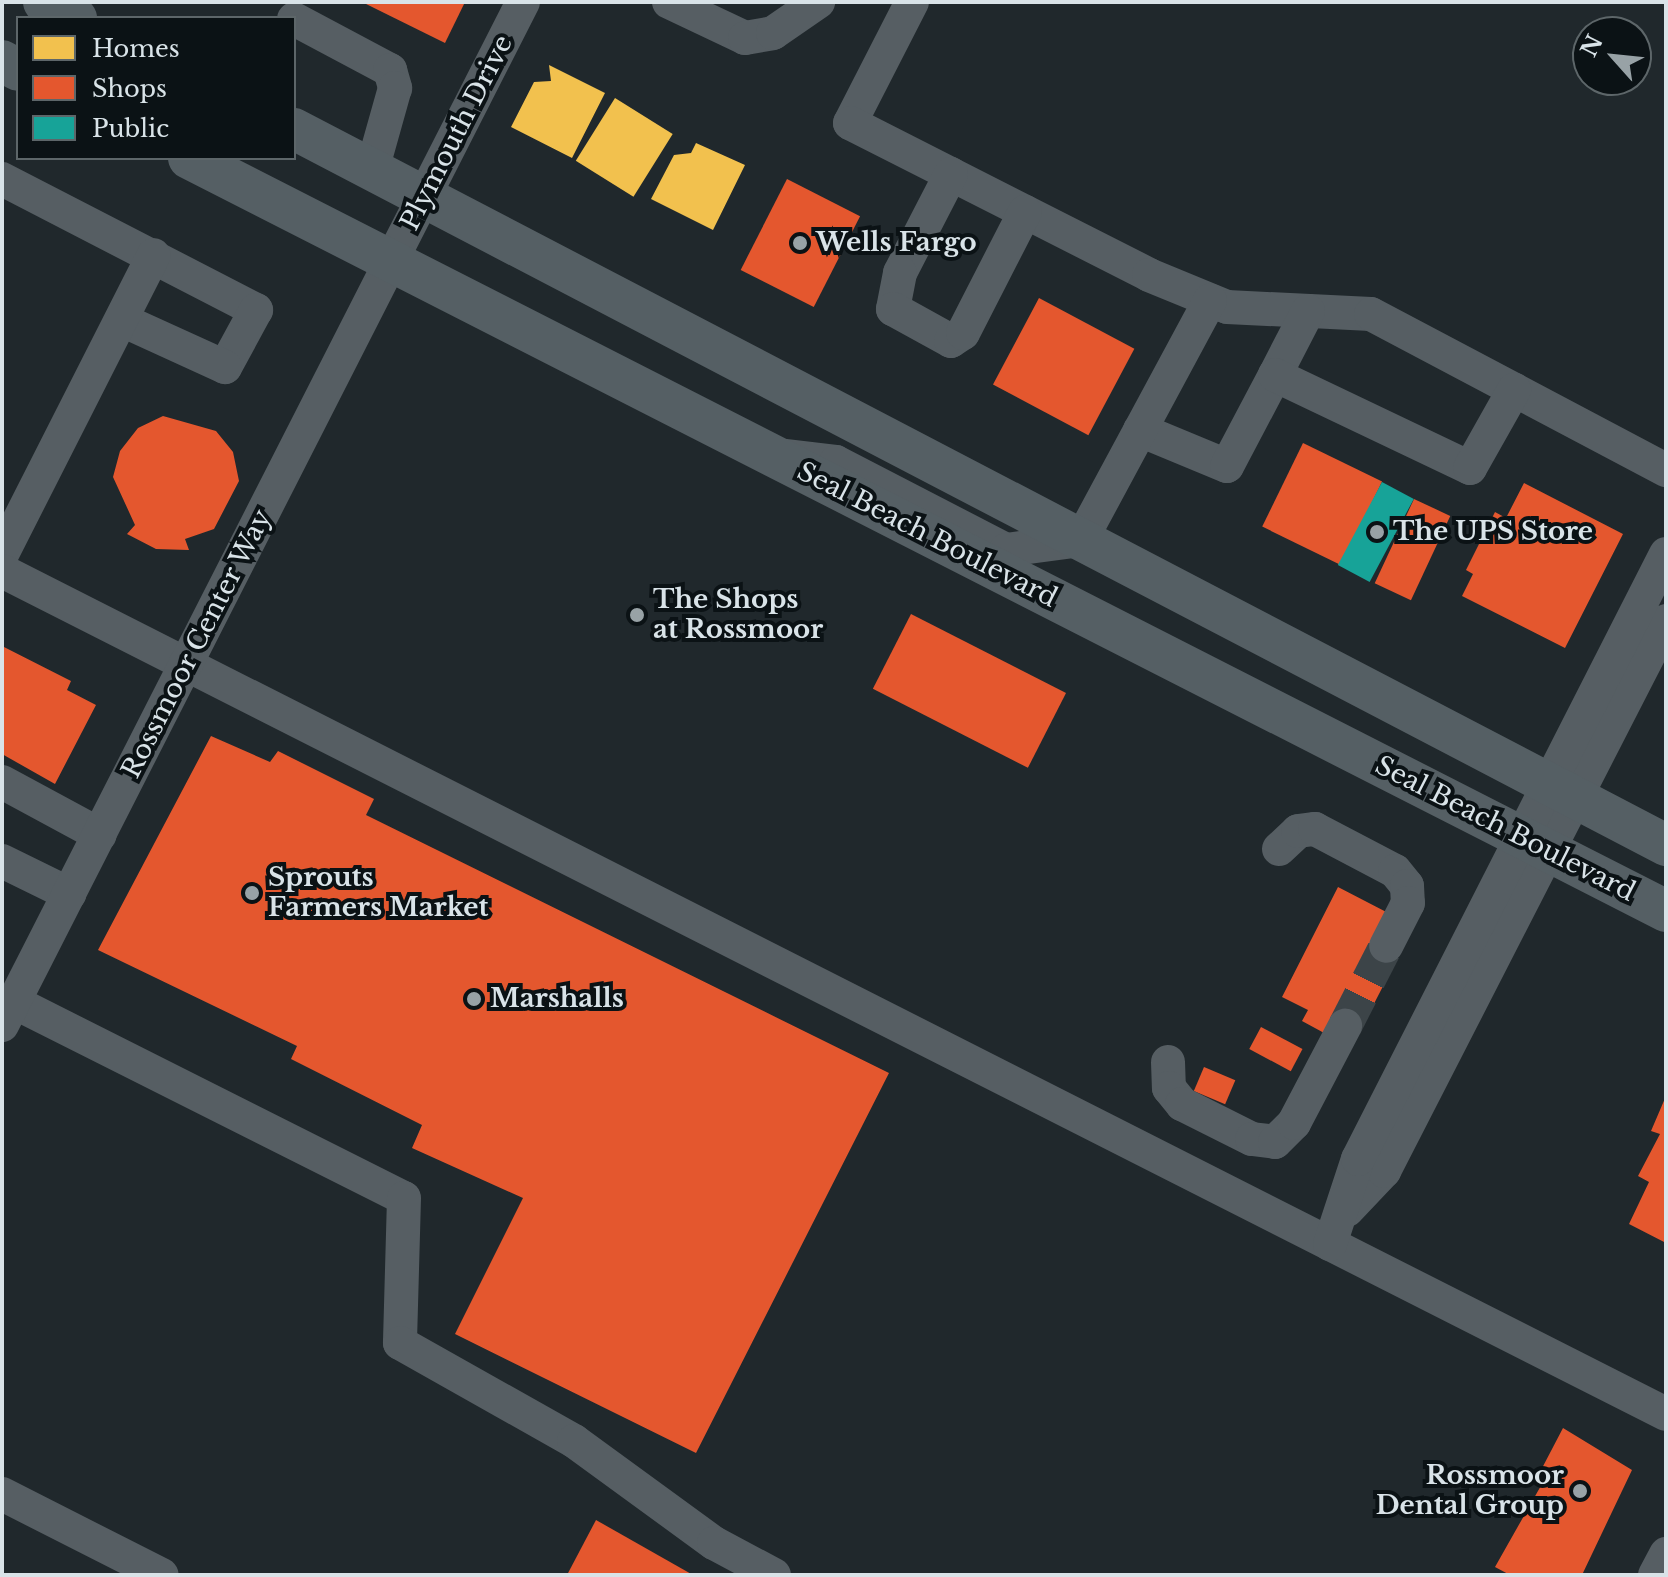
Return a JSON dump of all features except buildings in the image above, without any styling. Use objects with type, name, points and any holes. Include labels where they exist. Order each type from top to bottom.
[{"type":"main road","points":[[44,2],[72,16]]},
{"type":"main road","points":[[296,130],[1666,845]]},
{"type":"main road","name":"Seal Beach Boulevard","points":[[193,160],[1666,911]]},
{"type":"street","name":"Plymouth Drive","points":[[390,263],[523,2]]},
{"type":"street","points":[[669,2],[745,38],[773,33],[818,2]]},
{"type":"street","points":[[912,2],[850,123],[1025,212],[1210,300],[1308,311],[1371,314],[1666,470]]},
{"type":"street","points":[[296,20],[390,70],[395,88],[372,170]]},
{"type":"street","points":[[951,174],[900,273],[893,309],[951,341],[963,333],[1025,212]]},
{"type":"street","points":[[2,179],[256,310],[233,363],[215,366],[122,320]]},
{"type":"street","points":[[2,554],[154,255]]},
{"type":"street","name":"Rossmoor Center Way","points":[[8,1014],[390,263]]},
{"type":"street","points":[[770,455],[836,462],[1006,550],[1081,540],[1210,300]]},
{"type":"street","points":[[1140,430],[1227,466],[1308,311]]},
{"type":"street","points":[[1275,375],[1470,468],[1514,390]]},
{"type":"street","points":[[1330,1244],[1347,1210],[1358,1159],[1561,790],[1666,554]]},
{"type":"street","points":[[2,571],[1666,1414]]},
{"type":"street","points":[[1561,790],[1666,621]]},
{"type":"street","points":[[2,782],[100,835]]},
{"type":"street","points":[[1279,849],[1298,831],[1315,829],[1395,871],[1407,886],[1408,903],[1386,946]]},
{"type":"street","points":[[2,861],[69,894]]},
{"type":"street","points":[[8,1014],[404,1198],[400,1343],[574,1441],[714,1543],[774,1575]]},
{"type":"street","points":[[1168,1062],[1169,1088],[1182,1104],[1252,1139],[1275,1142],[1294,1123],[1345,1026]]},
{"type":"street","points":[[2,1494],[162,1575]]},
{"type":"street","points":[[1655,1575],[1666,1554]]},
{"type":"tunnel","points":[[1345,1026],[1386,946]]},
{"type":"place","name":"Wells Fargo","points":[[800,243]]},
{"type":"place","name":"The UPS Store","points":[[1377,532]]},
{"type":"place","name":"The Shops at Rossmoor","points":[[637,615]]},
{"type":"place","name":"Sprouts Farmers Market","points":[[252,893]]},
{"type":"place","name":"Marshalls","points":[[474,999]]},
{"type":"place","name":"Rossmoor Dental Group","points":[[1580,1491]]}]
